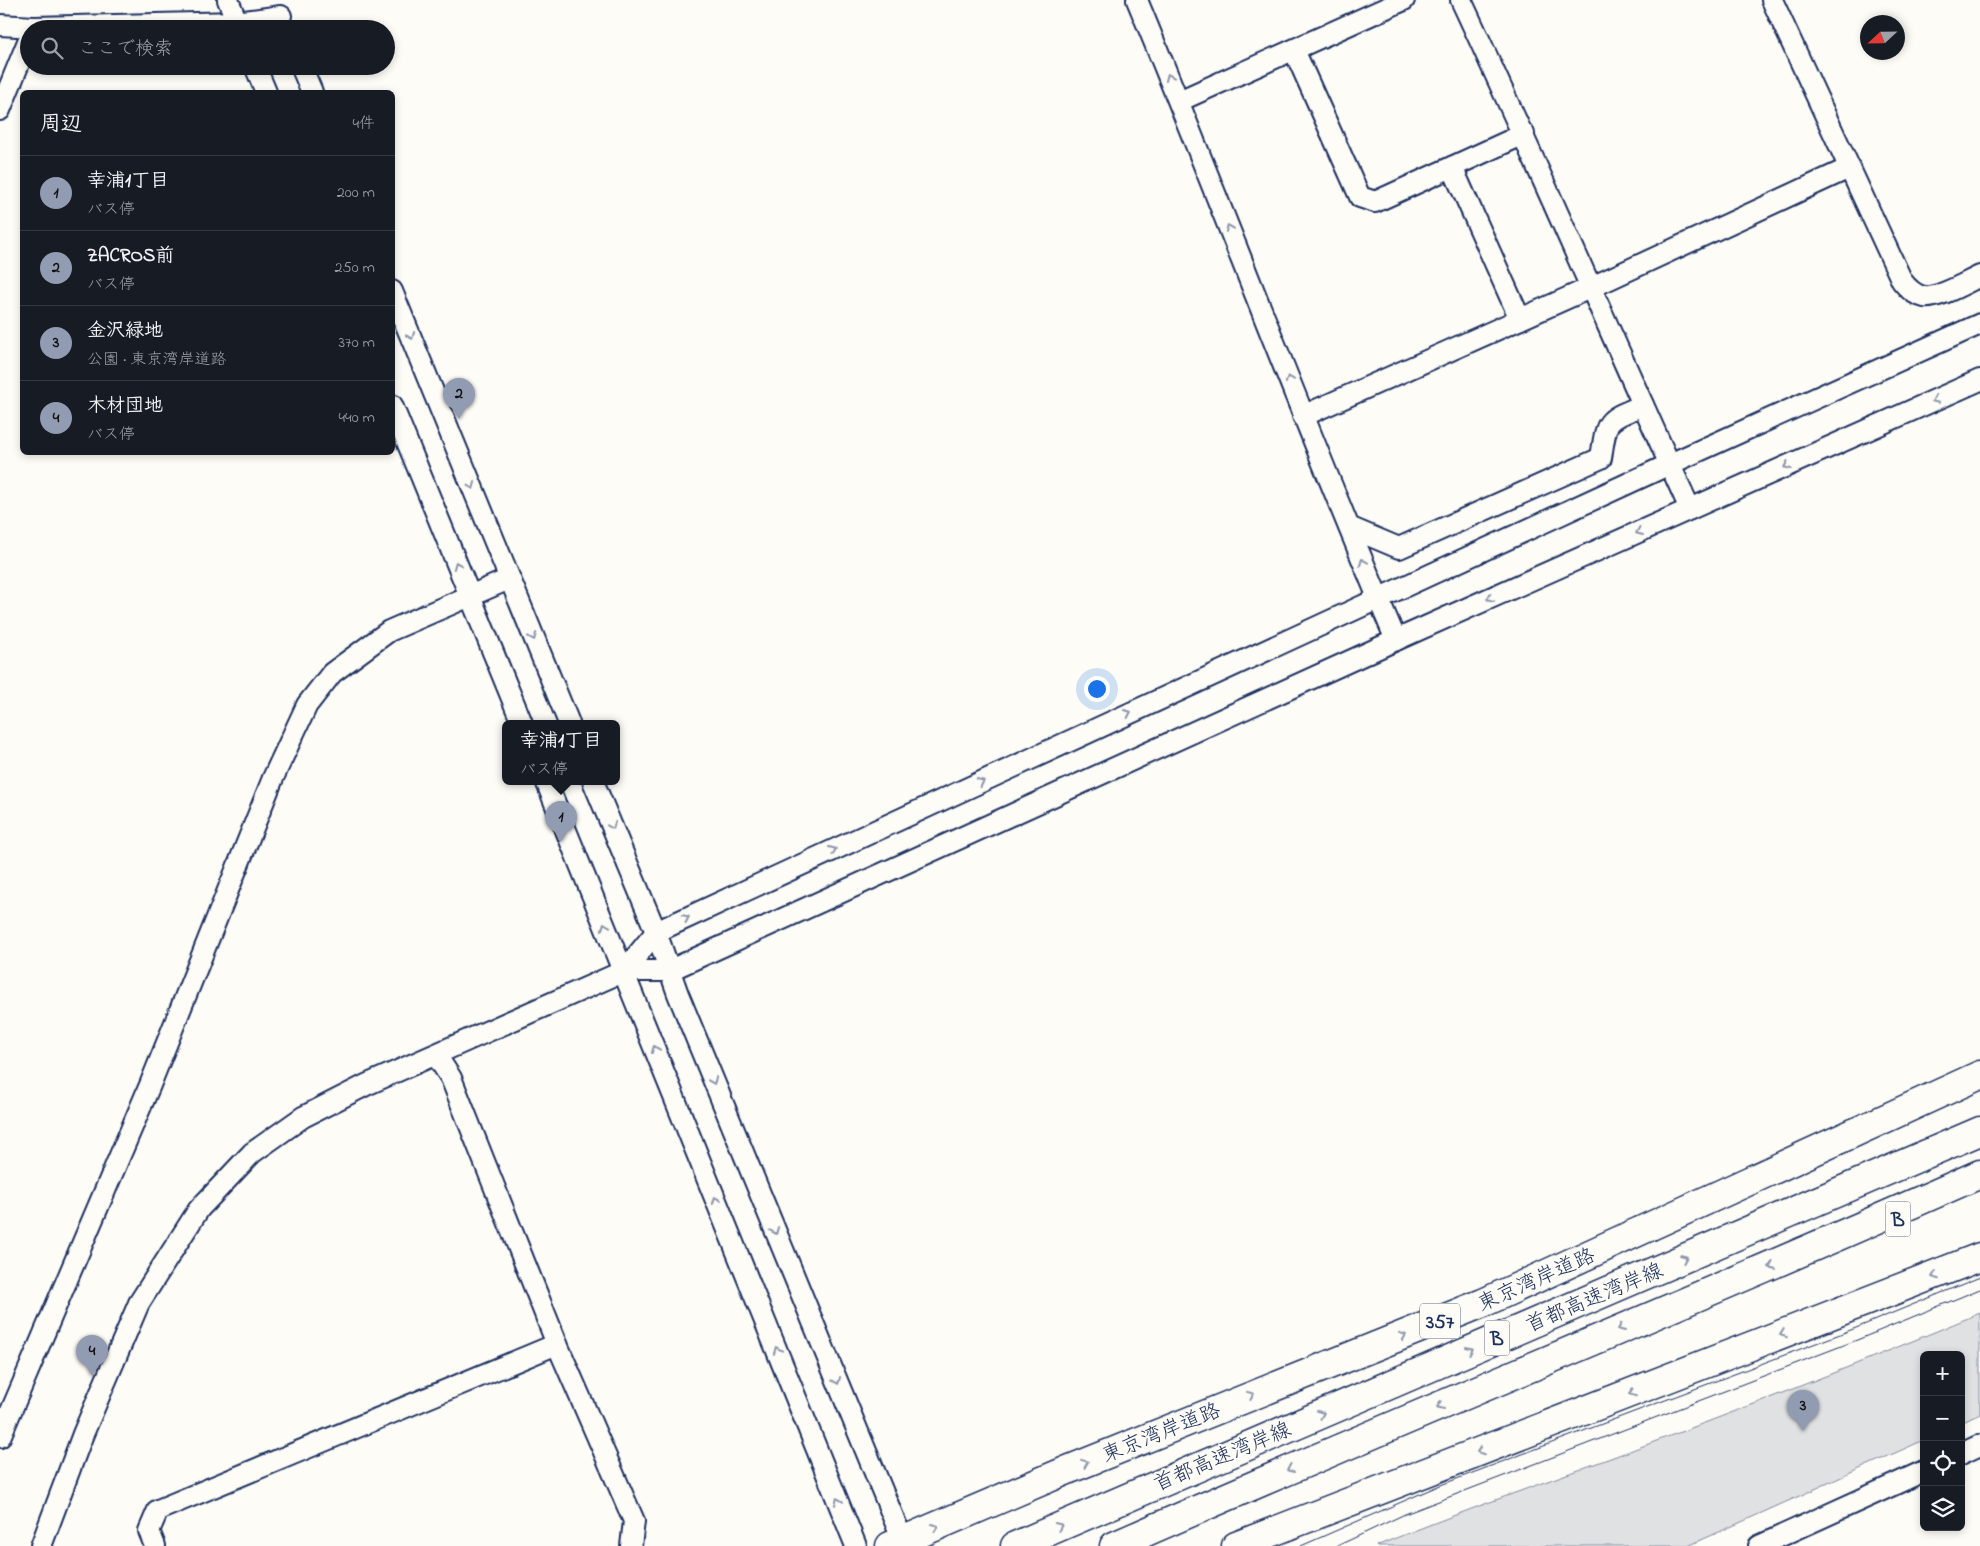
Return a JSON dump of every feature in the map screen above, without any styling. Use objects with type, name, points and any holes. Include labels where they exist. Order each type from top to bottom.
[{"type":"highway","name":"東京湾岸道路","points":[[897,1543],[1070,1469],[1483,1303],[1980,1075]]},
{"type":"highway","name":"首都高速湾岸線","points":[[1014,1546],[1980,1131]]},
{"type":"highway","points":[[1816,1247],[1980,1174]]},
{"type":"highway","name":"B","points":[[1816,1247],[1980,1192]]},
{"type":"highway","name":"首都高速湾岸線","points":[[1114,1546],[1816,1247]]},
{"type":"highway","points":[[1236,1546],[1980,1257]]},
{"type":"street","points":[[228,0],[236,20]]},
{"type":"street","points":[[1137,0],[1179,101],[1303,416],[1396,640]]},
{"type":"street","points":[[1179,101],[1404,0]]},
{"type":"street","points":[[1461,0],[1524,134],[1690,509]]},
{"type":"street","points":[[1772,0],[1902,281],[1911,292],[1925,297],[1939,294],[1980,276]]},
{"type":"street","points":[[261,20],[281,15]]},
{"type":"street","points":[[0,25],[20,29]]},
{"type":"street","points":[[1294,50],[1360,197],[1375,202],[1524,134]]},
{"type":"street","points":[[0,110],[20,61]]},
{"type":"street","points":[[259,75],[265,90]]},
{"type":"street","points":[[305,75],[311,90]]},
{"type":"street","points":[[1452,166],[1520,319]]},
{"type":"street","points":[[1303,416],[1592,287],[1850,168]]},
{"type":"street","points":[[395,298],[568,720]]},
{"type":"street","points":[[624,971],[656,932],[1378,598],[1980,324]]},
{"type":"street","points":[[41,1546],[83,1434],[139,1303],[199,1209],[252,1153],[303,1117],[366,1085],[624,971],[668,971],[1396,640],[1980,380]]},
{"type":"street","points":[[1349,527],[1399,548],[1601,458],[1606,428],[1614,417],[1643,405]]},
{"type":"street","points":[[395,412],[521,720]]},
{"type":"street","points":[[0,1437],[150,1085],[272,778],[307,705],[332,673],[389,631],[509,578]]},
{"type":"street","points":[[548,785],[856,1546]]},
{"type":"street","points":[[595,785],[656,932],[668,971],[897,1543]]},
{"type":"street","points":[[436,1054],[451,1078],[557,1344],[634,1521],[630,1546]]},
{"type":"street","points":[[155,1546],[149,1531],[158,1510],[557,1344]]},
{"type":"street","points":[[1965,1452],[1980,1445]]},
{"type":"street","points":[[1759,1546],[1920,1473]]},
{"type":"shaded area","points":[[1980,1313],[1980,1414],[1965,1421],[1965,1351],[1920,1351],[1920,1442],[1688,1546],[1376,1546],[1765,1400]]},
{"type":"tram line","points":[[1301,1546],[1438,1486],[1856,1328],[1980,1277]]},
{"type":"tram line","points":[[1337,1546],[1405,1514],[1857,1340],[1980,1289]]},
{"type":"place","name":"ZACROS前","points":[[459,419]]},
{"type":"place","name":"幸浦1丁目","points":[[561,842]]},
{"type":"place","name":"木材団地","points":[[92,1376]]},
{"type":"place","name":"金沢緑地","points":[[1803,1431]]}]
